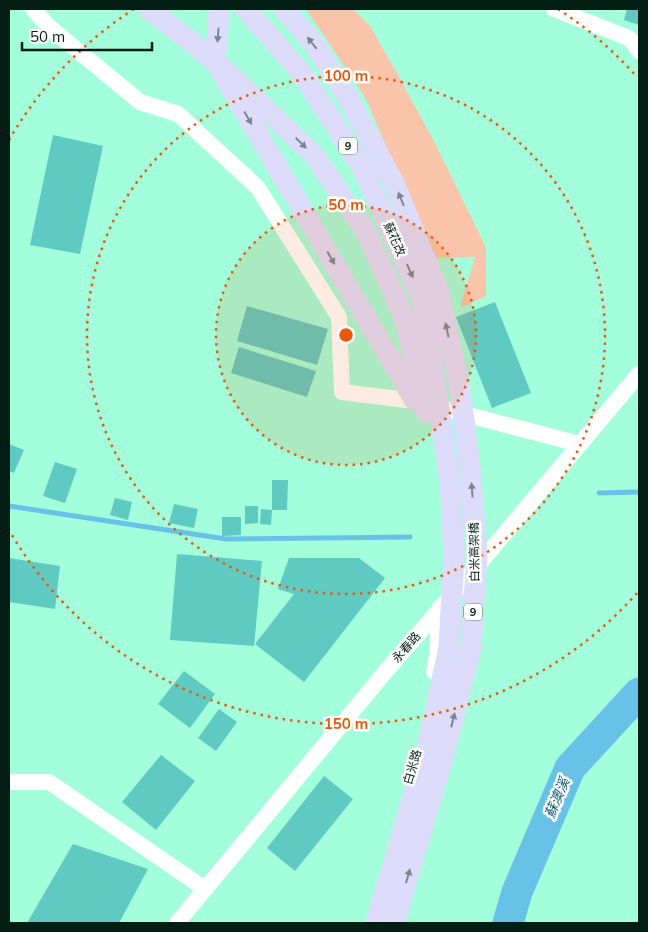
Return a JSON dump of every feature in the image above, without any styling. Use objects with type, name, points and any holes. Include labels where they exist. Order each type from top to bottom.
[{"type":"main road","points":[[149,9],[215,61],[314,155],[367,234],[404,317],[420,380],[433,446],[444,590],[443,673]]},
{"type":"main road","points":[[219,9],[218,44],[215,61],[415,401]]},
{"type":"main road","points":[[236,9],[293,71],[363,169]]},
{"type":"main road","name":"蘇花改","points":[[246,9],[303,75],[363,169],[431,296]]},
{"type":"main road","name":"蘇花改","points":[[284,9],[314,44],[350,101],[394,183],[431,296]]},
{"type":"main road","name":"白米高架橋","points":[[376,923],[426,752],[449,648],[454,555],[450,481],[431,296]]},
{"type":"main road","name":"白米高架橋","points":[[394,923],[443,758],[471,648],[477,555],[471,475],[460,389],[431,296]]},
{"type":"street","points":[[33,9],[48,26],[140,102],[178,114],[258,188],[340,317],[342,392],[415,401],[579,444]]},
{"type":"street","points":[[554,9],[629,38],[639,51]]},
{"type":"street","name":"永春路","points":[[177,923],[440,607],[479,564],[639,374]]},
{"type":"street","name":"白米路","points":[[366,923],[419,744],[437,655],[440,607]]},
{"type":"street","points":[[9,782],[49,782],[205,890]]},
{"type":"shaded area","points":[[306,9],[353,9],[370,26],[436,145],[486,248],[486,296],[460,308],[475,257],[433,258],[366,99]]},
{"type":"building","points":[[627,9],[639,9],[639,25],[624,20]]},
{"type":"building","points":[[53,135],[103,146],[80,254],[30,245]]},
{"type":"building","points":[[495,302],[531,393],[492,408],[456,317]]},
{"type":"building","points":[[247,306],[328,329],[317,365],[237,341]]},
{"type":"building","points":[[239,347],[316,371],[307,397],[231,373]]},
{"type":"building","points":[[9,444],[24,450],[14,473],[9,471]]},
{"type":"building","points":[[55,462],[77,469],[65,503],[43,496]]},
{"type":"building","points":[[272,480],[288,480],[287,510],[272,510]]},
{"type":"building","points":[[115,498],[132,502],[128,520],[110,515]]},
{"type":"building","points":[[174,504],[198,509],[194,528],[169,523]]},
{"type":"building","points":[[245,506],[258,506],[258,523],[245,524]]},
{"type":"building","points":[[261,509],[272,510],[271,525],[260,524]]},
{"type":"building","points":[[222,517],[241,517],[241,535],[222,536]]},
{"type":"building","points":[[177,554],[262,561],[254,646],[170,640]]},
{"type":"building","points":[[9,558],[60,566],[55,609],[9,602]]},
{"type":"building","points":[[289,558],[359,558],[385,578],[304,682],[255,644],[294,594],[278,589]]},
{"type":"building","points":[[184,671],[215,694],[190,728],[158,704]]},
{"type":"building","points":[[219,709],[237,722],[216,751],[198,738]]},
{"type":"building","points":[[161,755],[195,781],[156,830],[122,802]]},
{"type":"building","points":[[324,776],[353,799],[295,871],[267,848]]},
{"type":"building","points":[[73,844],[148,869],[119,923],[27,923]]},
{"type":"waterway","points":[[599,493],[639,492]]},
{"type":"waterway","points":[[9,506],[226,539],[410,537]]},
{"type":"waterway","name":"蘇澳溪","points":[[508,923],[517,892],[570,768],[639,693]]}]
